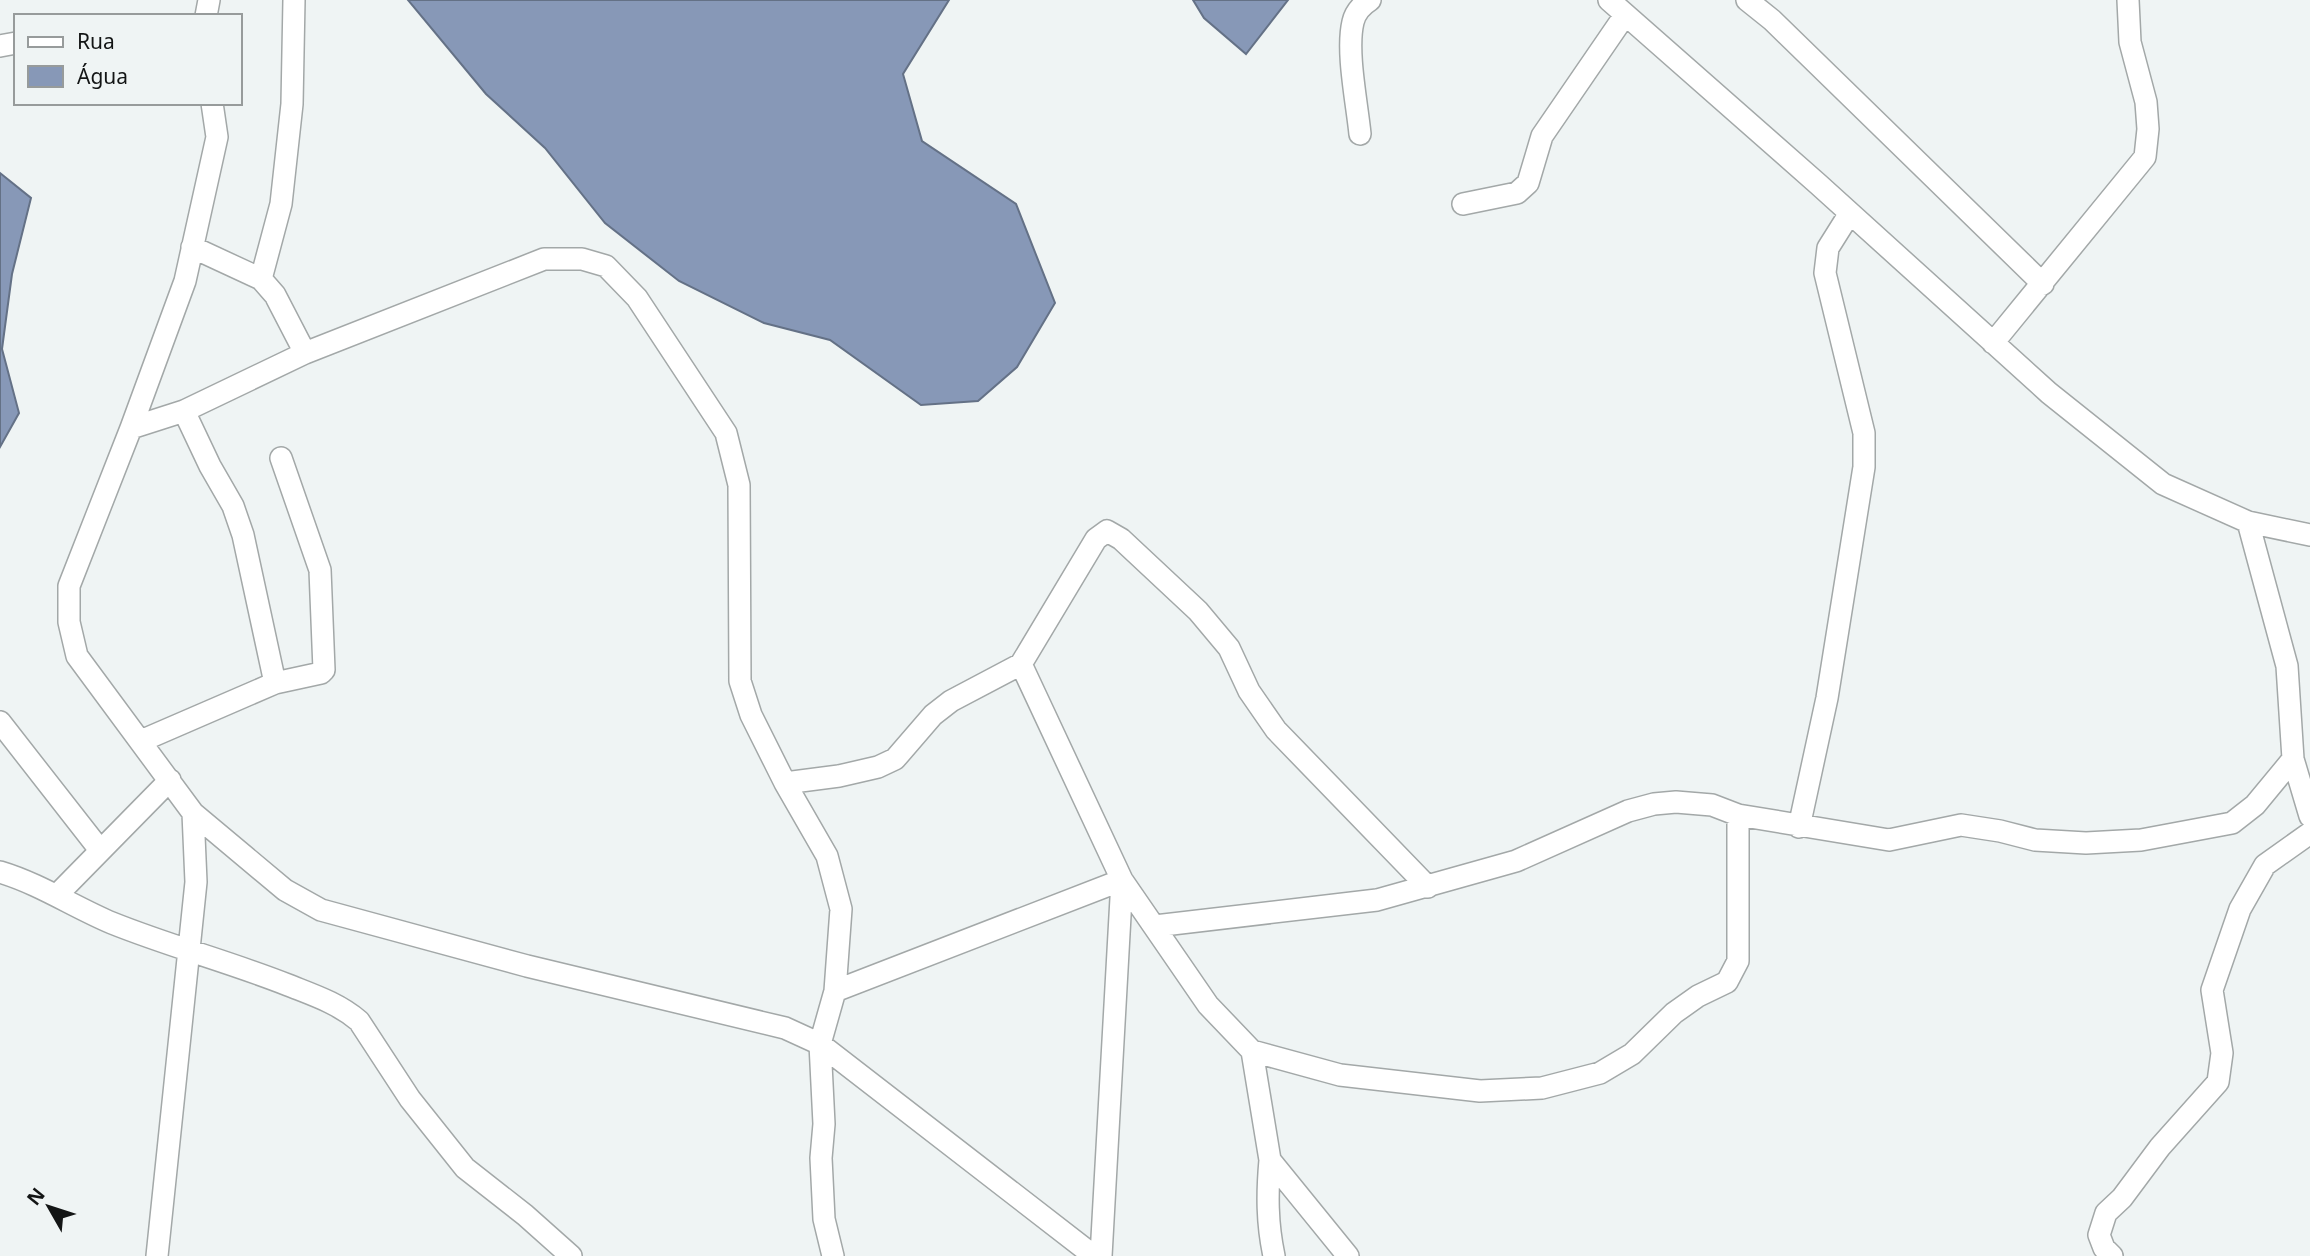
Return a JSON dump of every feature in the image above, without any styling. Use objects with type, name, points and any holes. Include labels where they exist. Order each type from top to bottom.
[{"type":"street","points":[[261,279],[281,205],[292,104],[294,0]]},
{"type":"street","points":[[1360,134],[1352,38],[1353,20],[1363,4],[1370,0]]},
{"type":"street","points":[[1609,0],[2049,393],[2164,484],[2248,522],[2310,535]]},
{"type":"street","points":[[1747,0],[1772,20],[2043,284]]},
{"type":"street","points":[[1993,343],[2145,157],[2148,129],[2146,102],[2130,41],[2128,0]]},
{"type":"street","points":[[1463,204],[1517,193],[1528,183],[1542,136],[1625,15]]},
{"type":"street","points":[[212,105],[217,137],[184,281],[131,428],[69,586],[69,622],[77,656],[193,813],[285,890],[321,910],[527,966],[785,1028],[820,1044],[1094,1256]]},
{"type":"street","points":[[1799,827],[1827,698],[1864,467],[1864,433],[1825,273],[1828,248],[1850,213]]},
{"type":"street","points":[[192,247],[261,279],[275,295],[305,353]]},
{"type":"street","points":[[131,428],[184,411],[305,353],[544,259],[582,259],[606,265],[637,298],[726,433],[739,485],[740,681],[751,715],[785,783],[827,856],[841,909],[835,991],[820,1044],[824,1124],[821,1158],[824,1219],[833,1256]]},
{"type":"street","points":[[184,411],[210,466],[233,506],[243,536],[275,682]]},
{"type":"street","points":[[141,741],[275,682],[321,673],[324,670],[326,663],[320,570],[281,457]]},
{"type":"street","points":[[2248,522],[2287,666],[2293,759],[2310,816]]},
{"type":"street","points":[[785,783],[839,776],[878,767],[895,759],[933,715],[951,701],[1021,664],[1096,539],[1107,531],[1121,539],[1198,611],[1229,648],[1249,691],[1276,730],[1428,887]]},
{"type":"street","points":[[1021,664],[1122,880],[1208,1005],[1252,1051],[1340,1075],[1479,1091],[1542,1088],[1601,1073],[1632,1054],[1674,1013],[1698,996],[1727,982],[1734,971],[1738,961],[1738,815]]},
{"type":"street","points":[[0,722],[100,850]]},
{"type":"street","points":[[1155,926],[1377,900],[1516,861],[1628,811],[1676,802],[1712,805],[1738,815],[1889,840],[1961,825],[2035,840],[2086,843],[2141,840],[2232,823],[2255,805],[2293,759]]},
{"type":"street","points":[[57,895],[170,780]]},
{"type":"street","points":[[157,1256],[196,882],[193,813]]},
{"type":"street","points":[[2112,1256],[2104,1248],[2099,1235],[2106,1213],[2122,1198],[2160,1147],[2218,1082],[2222,1053],[2212,990],[2240,909],[2265,865],[2310,833]]},
{"type":"street","points":[[0,872],[57,895],[111,922],[286,984],[337,1004],[349,1012],[359,1021],[410,1099],[465,1168],[525,1215],[571,1256]]},
{"type":"street","points":[[835,991],[1122,880]]},
{"type":"street","points":[[1101,1256],[1122,880]]},
{"type":"street","points":[[1252,1051],[1270,1160],[1268,1230],[1274,1256]]},
{"type":"street","points":[[1270,1160],[1348,1256]]},
{"type":"water","points":[[408,0],[949,0],[903,74],[922,141],[1016,204],[1055,303],[1017,367],[978,401],[921,405],[830,340],[764,323],[679,281],[605,223],[545,148],[486,94]]},
{"type":"water","points":[[1193,0],[1288,0],[1246,54],[1204,18]]},
{"type":"water","points":[[0,173],[31,198],[12,274],[2,349],[19,413],[0,447]]}]
